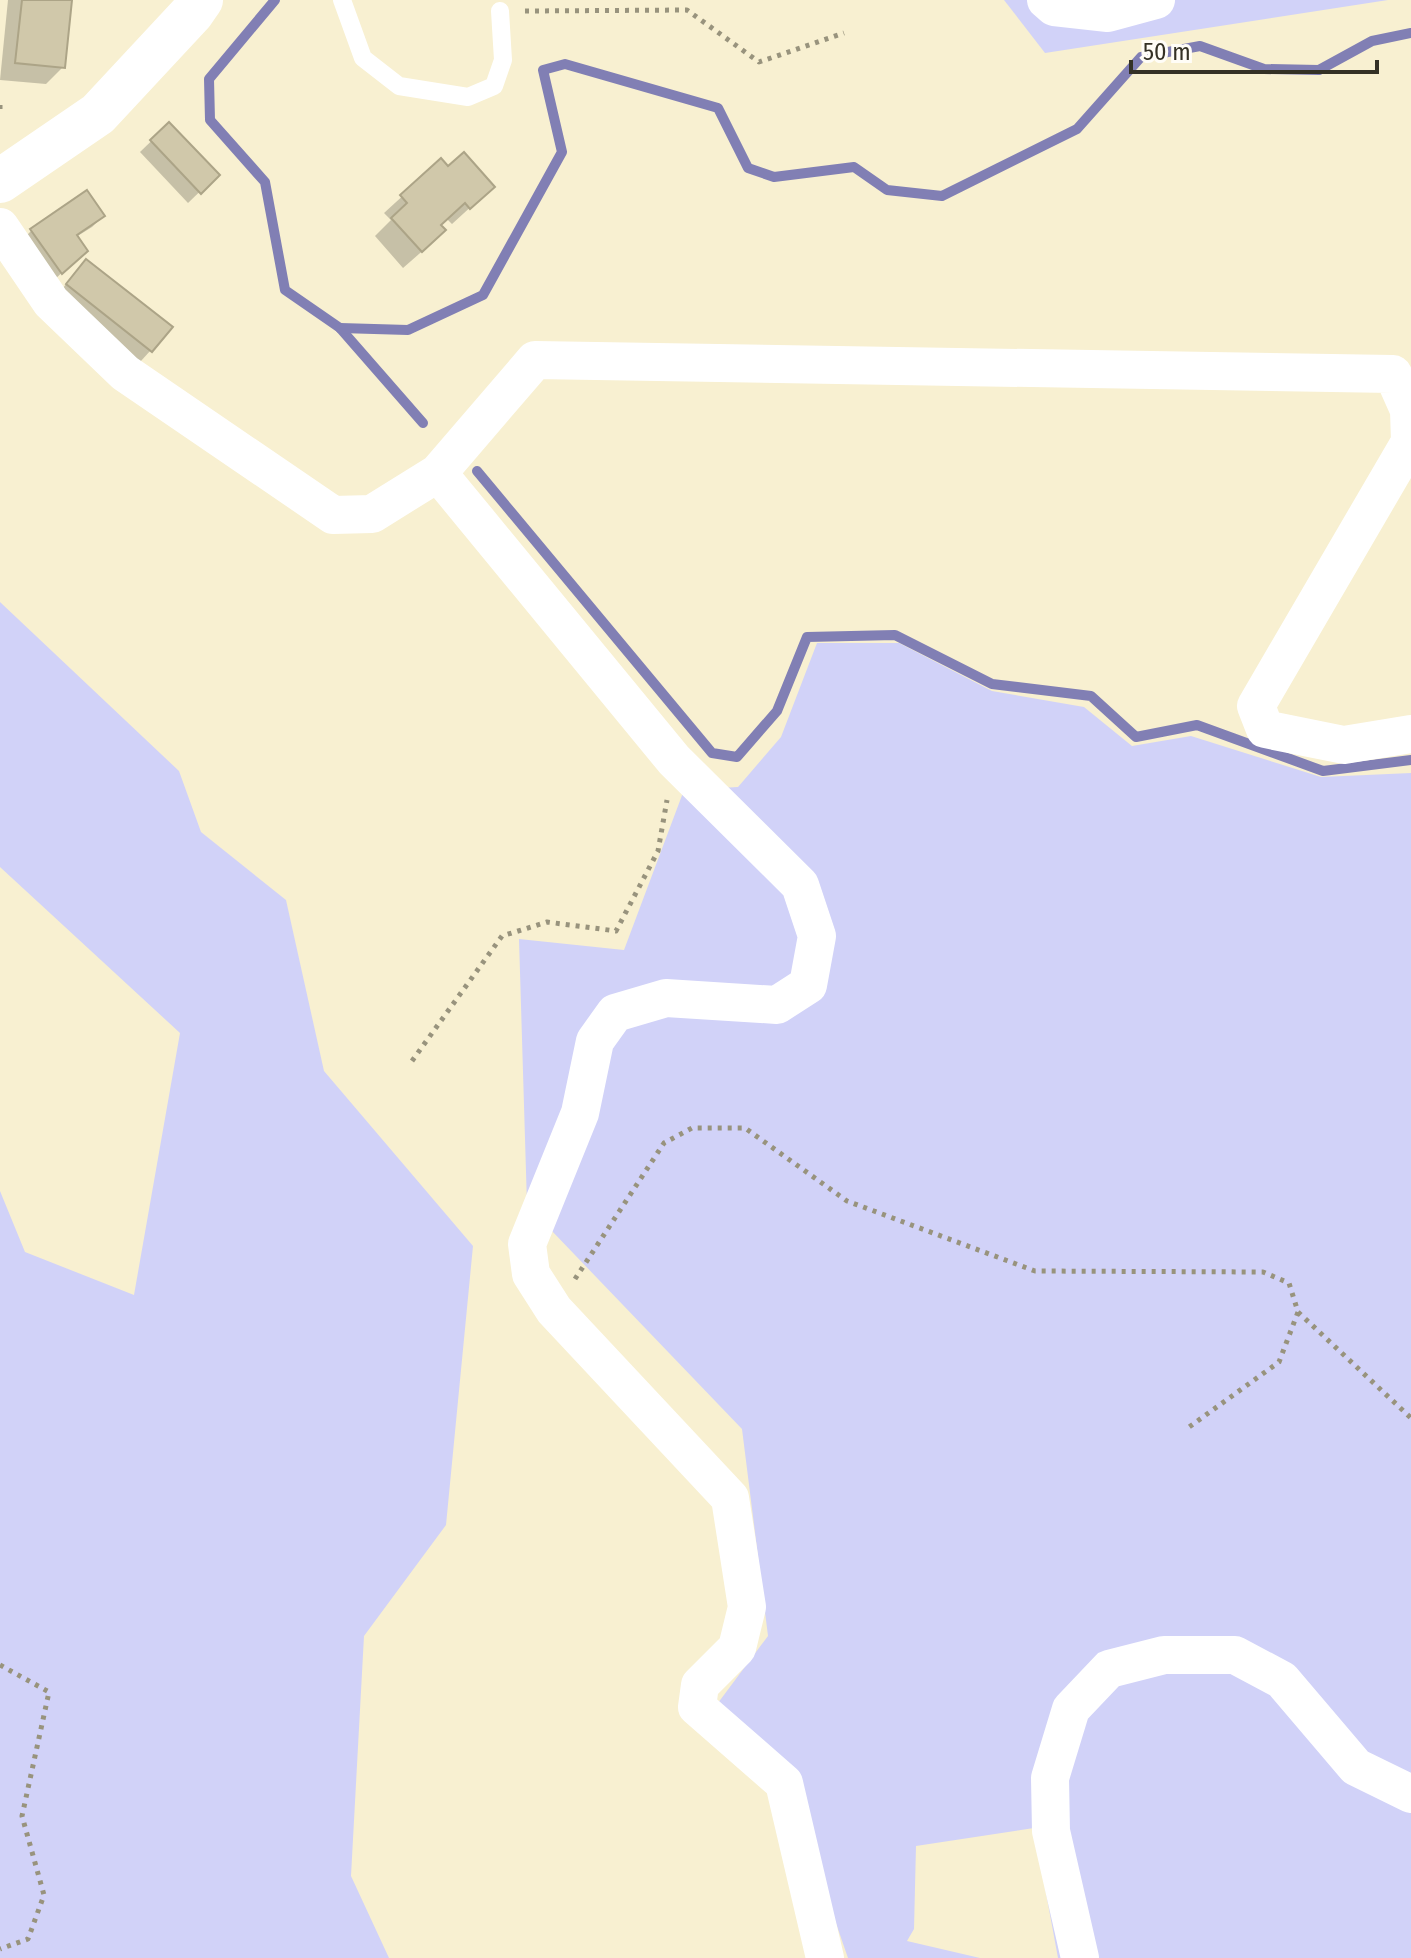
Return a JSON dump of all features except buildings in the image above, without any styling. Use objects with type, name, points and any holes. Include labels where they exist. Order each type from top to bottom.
[{"type":"main road","points":[[0,181],[98,114],[201,0]]},
{"type":"street","points":[[1046,0],[1054,7],[1108,13],[1156,0]]},
{"type":"street","points":[[0,227],[51,302],[125,373],[333,515],[372,514],[438,473],[535,360],[1393,374],[1409,410],[1410,442],[1256,706],[1265,729],[1344,745],[1411,734]]},
{"type":"street","points":[[438,473],[674,760],[800,885],[817,936],[808,985],[777,1005],[666,998],[615,1013],[595,1041],[580,1113],[527,1244],[531,1274],[554,1310],[730,1498],[747,1607],[737,1648],[700,1685],[697,1707],[784,1783],[825,1958]]},
{"type":"street","points":[[1080,1958],[1051,1831],[1050,1778],[1071,1709],[1109,1669],[1164,1655],[1235,1655],[1282,1680],[1356,1767],[1411,1794]]},
{"type":"lane","points":[[342,0],[363,58],[399,86],[468,97],[494,86],[499,73],[503,60],[500,11]]},
{"type":"path","points":[[500,11],[687,10],[759,62],[844,33]]},
{"type":"path","points":[[0,105],[0,112]]},
{"type":"path","points":[[412,1061],[502,936],[547,922],[616,931],[658,851],[674,760]]},
{"type":"path","points":[[554,1310],[664,1143],[692,1128],[745,1128],[847,1201],[1035,1271],[1263,1272],[1289,1283],[1298,1312],[1411,1418]]},
{"type":"path","points":[[1185,1430],[1279,1362],[1298,1312]]},
{"type":"path","points":[[0,1665],[49,1692],[22,1816],[44,1895],[28,1939],[0,1949]]},
{"type":"shaded area","points":[[1004,0],[1388,0],[1045,53]]},
{"type":"shaded area","points":[[0,602],[179,771],[201,832],[286,900],[324,1071],[473,1246],[446,1525],[364,1636],[351,1876],[389,1958],[0,1958],[0,1191],[25,1252],[134,1295],[180,1033],[0,867]]},
{"type":"shaded area","points":[[817,643],[899,643],[992,691],[1084,707],[1132,746],[1191,736],[1321,777],[1411,773],[1411,1958],[1058,1958],[1034,1828],[916,1846],[914,1929],[907,1941],[980,1958],[848,1958],[781,1764],[715,1707],[768,1636],[742,1429],[527,1205],[519,939],[624,950],[684,790],[738,787],[781,737]]},
{"type":"waterway","points":[[275,0],[209,79],[210,120],[265,182],[285,290],[340,328],[423,423]]},
{"type":"waterway","points":[[340,328],[408,330],[483,295],[562,152],[543,70],[565,64],[718,108],[748,168],[774,177],[854,167],[887,190],[942,196],[1077,129],[1141,57],[1200,46],[1264,69],[1319,70],[1372,41],[1411,33]]},
{"type":"waterway","points":[[477,471],[712,753],[737,757],[777,711],[807,637],[895,635],[992,684],[1091,696],[1136,737],[1197,725],[1323,771],[1411,760]]}]
